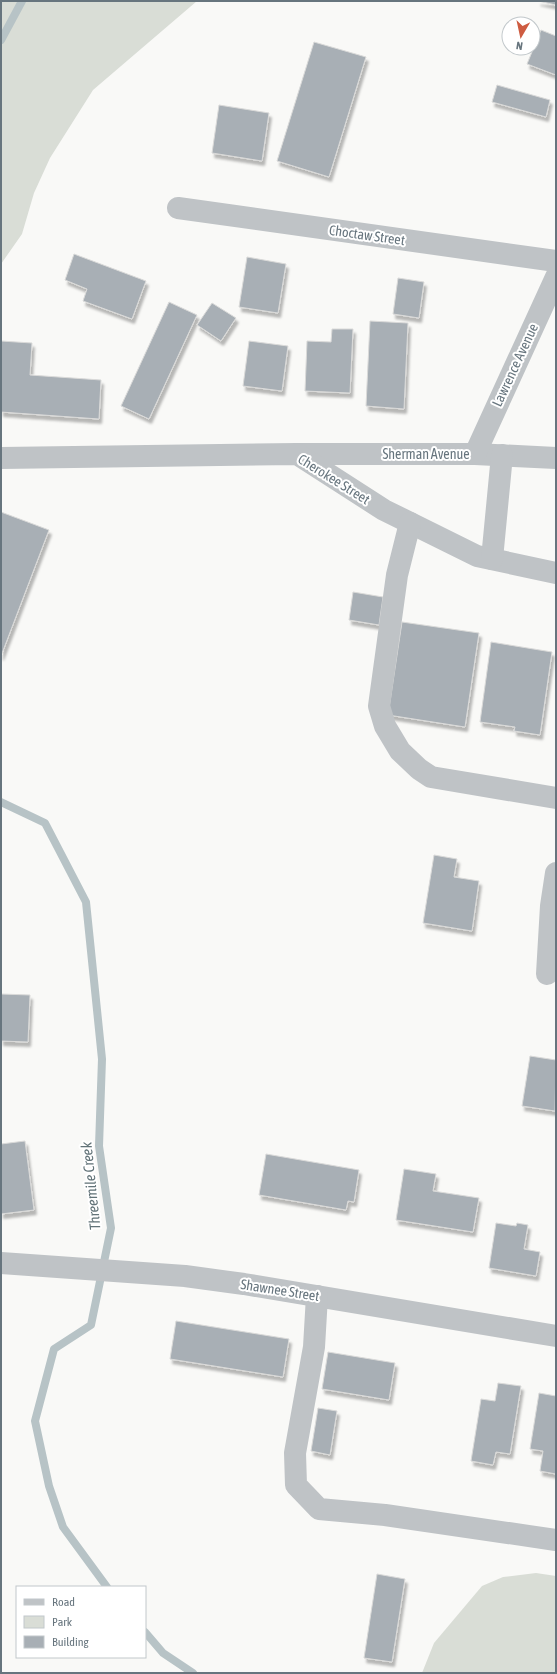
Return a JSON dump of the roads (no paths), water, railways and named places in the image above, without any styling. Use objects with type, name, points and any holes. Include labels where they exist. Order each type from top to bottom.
[{"type":"street","name":"Choctaw Street","points":[[178,208],[556,262]]},
{"type":"street","name":"Lawrence Avenue","points":[[475,454],[556,276]]},
{"type":"street","name":"Sherman Avenue","points":[[297,454],[475,454],[556,458]]},
{"type":"street","name":"Cherokee Street","points":[[1,458],[297,454],[384,510],[477,556],[556,573]]},
{"type":"street","points":[[492,559],[502,455]]},
{"type":"street","points":[[410,523],[397,574],[381,687],[379,706],[385,726],[400,751],[419,769],[432,777],[556,798]]},
{"type":"street","points":[[547,974],[551,906],[556,873]]},
{"type":"street","name":"Shawnee Street","points":[[3,1263],[185,1276],[556,1336]]},
{"type":"street","points":[[316,1296],[314,1346],[295,1453],[296,1485],[320,1509],[385,1515],[556,1540]]},
{"type":"waterway","points":[[1,40],[22,1]]},
{"type":"waterway","name":"Threemile Creek","points":[[1,802],[45,823],[86,902],[102,1059],[99,1146],[111,1228],[91,1325],[54,1349],[35,1421],[49,1486],[63,1527],[106,1586]]},
{"type":"waterway","name":"Threemile Creek","points":[[146,1633],[163,1653],[193,1673]]}]
